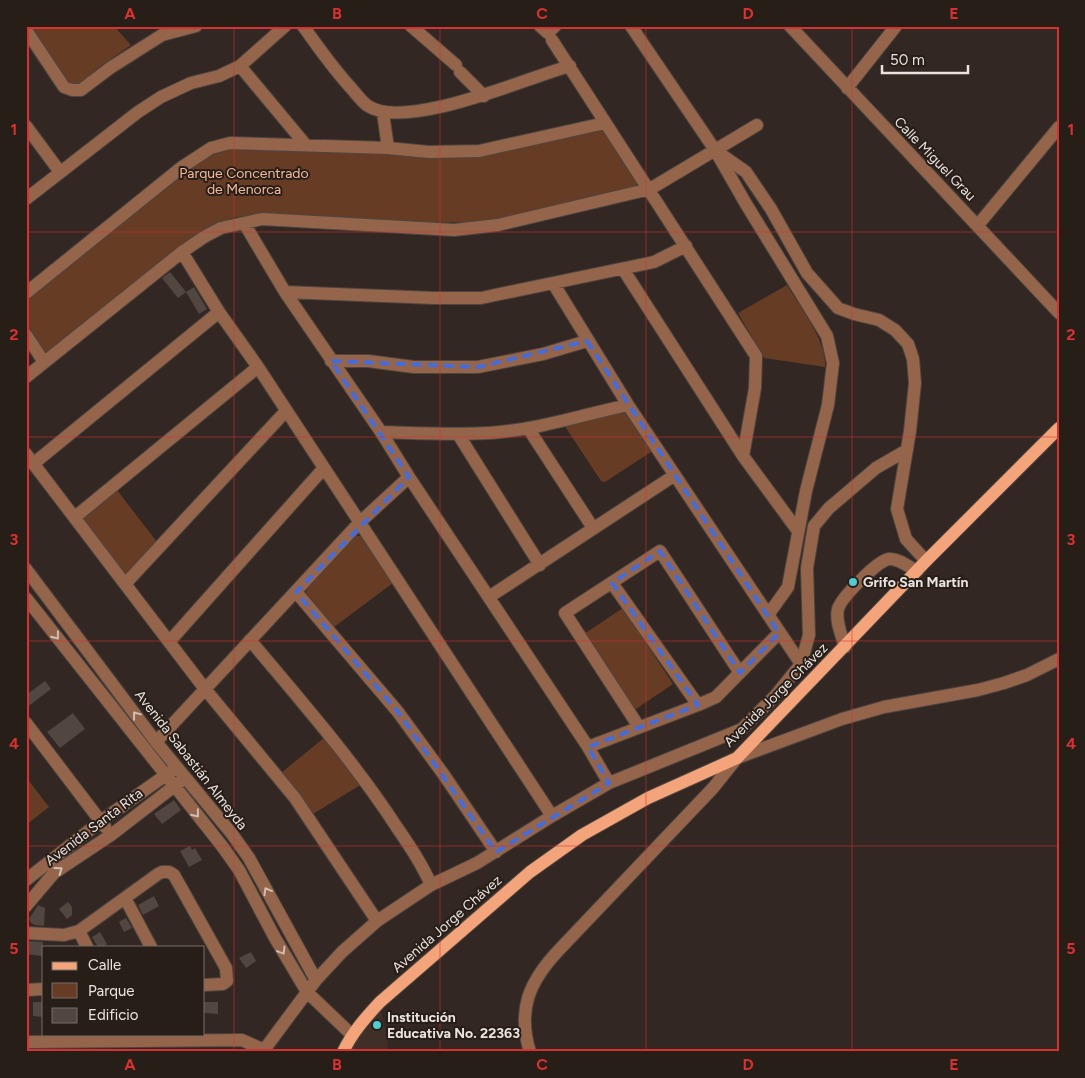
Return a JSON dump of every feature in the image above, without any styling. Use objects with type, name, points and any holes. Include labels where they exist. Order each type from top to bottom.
[{"type":"main road","name":"Avenida Jorge Chávez","points":[[343,1052],[352,1035],[364,1019],[386,996],[530,872],[582,836],[648,798],[737,758],[926,561],[1059,428]]},
{"type":"street","points":[[26,30],[64,87],[72,90],[82,90],[158,31],[196,26]]},
{"type":"street","points":[[26,199],[138,112],[161,97],[191,83],[219,76],[240,66],[286,26]]},
{"type":"street","points":[[303,26],[335,71],[367,106],[383,113],[407,113],[484,96],[570,66]]},
{"type":"street","points":[[410,26],[458,68],[484,96]]},
{"type":"street","points":[[631,26],[715,150],[827,336],[833,363],[828,405],[806,490],[788,587],[768,615]]},
{"type":"street","name":"Calle Miguel Grau","points":[[790,26],[1059,313]]},
{"type":"street","points":[[847,88],[896,26]]},
{"type":"street","points":[[548,31],[605,123],[650,189],[756,356],[755,388],[743,456]]},
{"type":"street","points":[[240,66],[305,144]]},
{"type":"street","points":[[383,113],[388,148]]},
{"type":"street","points":[[26,293],[182,167],[211,148],[230,143],[305,144],[429,152],[479,151],[605,123]]},
{"type":"street","points":[[26,377],[182,252],[204,236],[220,228],[262,219],[454,230],[498,225],[650,189],[757,125]]},
{"type":"street","points":[[26,126],[60,172]]},
{"type":"street","points":[[978,225],[1059,127]]},
{"type":"street","points":[[715,150],[746,172],[807,273],[838,308],[879,320],[895,330],[908,344],[913,359],[915,383],[907,450],[897,509],[906,539],[926,561]]},
{"type":"street","points":[[244,222],[286,292],[381,432],[588,747],[609,783]]},
{"type":"street","points":[[286,292],[481,298],[654,262],[686,246]]},
{"type":"street","points":[[182,252],[219,312],[258,367],[552,816]]},
{"type":"street","points":[[623,269],[743,456],[798,531]]},
{"type":"street","points":[[553,283],[628,405],[779,634],[801,664]]},
{"type":"street","points":[[219,312],[30,459],[205,689],[295,798],[377,921]]},
{"type":"street","points":[[26,335],[44,362]]},
{"type":"street","points":[[332,360],[368,361],[414,367],[478,367],[543,354],[587,341]]},
{"type":"street","points":[[75,517],[258,367]]},
{"type":"street","points":[[381,432],[490,433],[528,428],[628,405]]},
{"type":"street","points":[[124,584],[286,411]]},
{"type":"street","points":[[528,428],[593,528]]},
{"type":"street","points":[[726,430],[749,428]]},
{"type":"street","points":[[458,434],[540,565]]},
{"type":"street","points":[[26,1042],[242,1040],[263,1051],[316,980],[342,952],[377,921],[431,885],[478,863],[552,816],[609,783],[742,730],[776,695],[801,664],[809,635],[806,568],[814,526],[829,508],[876,468],[907,450]]},
{"type":"street","points":[[169,642],[324,468]]},
{"type":"street","points":[[488,597],[540,565],[675,475]]},
{"type":"street","points":[[156,742],[359,523],[409,477]]},
{"type":"street","points":[[639,727],[565,613],[660,551],[740,673]]},
{"type":"street","points":[[845,647],[838,622],[837,610],[843,599],[879,564],[888,559],[895,559],[917,571]]},
{"type":"street","name":"Avenida Sabastián Almeyda","points":[[26,569],[156,742],[232,834],[249,858],[316,980]]},
{"type":"street","points":[[612,582],[698,705]]},
{"type":"street","points":[[296,592],[398,712],[444,775],[496,852]]},
{"type":"street","name":"Avenida Sabastián Almeyda","points":[[26,598],[222,846],[239,870],[275,938],[307,992],[352,1035]]},
{"type":"street","points":[[588,747],[716,697],[779,634]]},
{"type":"street","points":[[250,640],[328,734],[379,800],[425,870],[431,885]]},
{"type":"street","points":[[530,1052],[524,1022],[528,996],[539,973],[558,950],[713,788],[737,758],[834,722],[884,707],[978,690],[1004,683],[1027,675],[1059,659]]},
{"type":"street","points":[[26,723],[111,835]]},
{"type":"street","name":"Avenida Santa Rita","points":[[26,906],[54,873],[111,835],[170,780],[177,767]]},
{"type":"street","name":"Avenida Santa Rita","points":[[26,880],[101,821],[170,780],[185,778]]},
{"type":"street","points":[[26,933],[64,935],[79,931],[162,872],[169,872],[174,876],[226,968],[227,981],[223,984],[205,985]]},
{"type":"street","points":[[125,898],[150,946]]},
{"type":"street","points":[[79,931],[86,946]]},
{"type":"street","points":[[26,990],[42,989]]},
{"type":"highlighted area","points":[[587,341],[779,633],[740,673],[660,551],[612,583],[698,705],[588,747],[609,783],[496,852],[398,712],[296,592],[409,477],[331,361],[478,367]]},
{"type":"shaded area","name":"Institución Educativa No. 22363","points":[[381,1011],[388,1041],[387,1052],[348,1052]]},
{"type":"green space","points":[[30,26],[114,26],[131,45],[98,68],[77,86],[71,85]]},
{"type":"green space","name":"Parque Concentrado de Menorca","points":[[602,128],[638,180],[636,186],[630,190],[482,222],[409,223],[262,213],[232,218],[206,229],[46,353],[34,343],[30,336],[27,322],[26,298],[194,165],[215,154],[240,147],[467,157]]},
{"type":"green space","points":[[787,285],[817,335],[822,346],[825,367],[764,358],[738,313]]},
{"type":"green space","points":[[624,411],[631,413],[654,450],[605,482],[601,481],[564,425]]},
{"type":"green space","points":[[117,490],[157,542],[126,574],[83,522],[84,517]]},
{"type":"green space","points":[[354,536],[362,536],[393,583],[334,627],[306,593],[307,587]]},
{"type":"green space","points":[[623,608],[673,684],[633,711],[584,634]]},
{"type":"green space","points":[[325,737],[362,784],[313,814],[281,773]]},
{"type":"green space","points":[[26,777],[49,807],[26,825]]},
{"type":"building","points":[[170,272],[186,292],[178,298],[162,278]]},
{"type":"building","points":[[194,287],[207,309],[199,314],[186,292]]},
{"type":"building","points":[[45,681],[51,689],[26,708],[26,695]]},
{"type":"building","points":[[73,713],[85,729],[60,748],[47,732]]},
{"type":"building","points":[[174,800],[181,810],[162,824],[154,814]]},
{"type":"building","points":[[190,846],[192,850],[195,848],[202,860],[189,867],[180,851]]},
{"type":"building","points":[[154,896],[159,906],[143,915],[138,905]]},
{"type":"building","points":[[68,902],[72,907],[72,915],[67,919],[59,909]]},
{"type":"building","points":[[38,905],[45,908],[44,926],[35,925],[29,919]]},
{"type":"building","points":[[126,918],[132,928],[124,932],[119,922]]},
{"type":"building","points":[[100,932],[107,944],[97,946],[92,937]]},
{"type":"building","points":[[26,941],[43,942],[42,956],[26,954]]},
{"type":"building","points":[[251,952],[256,961],[246,968],[239,958]]},
{"type":"building","points":[[33,1002],[42,1002],[42,1017],[33,1016]]},
{"type":"building","points":[[205,1002],[218,1002],[218,1014],[205,1013]]},
{"type":"place","name":"Grifo San Martín","points":[[853,582]]},
{"type":"place","name":"Institución Educativa No. 22363","points":[[377,1025]]}]
